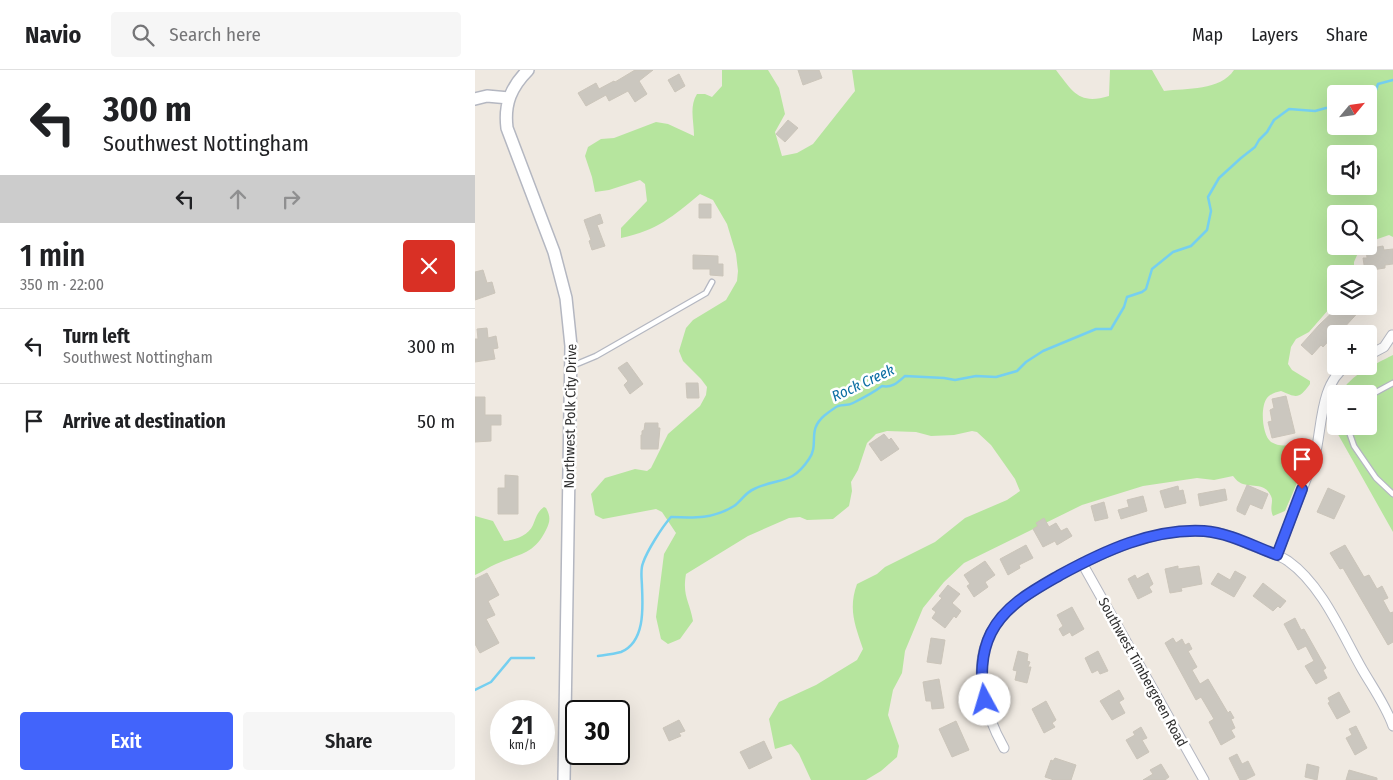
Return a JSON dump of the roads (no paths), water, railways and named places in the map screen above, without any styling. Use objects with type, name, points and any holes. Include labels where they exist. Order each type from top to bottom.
[{"type":"street","name":"Northwest Polk City Drive","points":[[528,70],[518,81],[509,98],[506,119],[510,138],[549,237],[560,272],[568,311],[571,366],[564,780]]},
{"type":"street","points":[[475,99],[487,96],[509,98]]},
{"type":"street","points":[[1377,351],[1384,347],[1393,336]]},
{"type":"street","points":[[1277,555],[1315,456],[1330,386],[1336,375]]},
{"type":"street","points":[[1004,748],[993,728],[987,711],[982,670],[985,651],[991,634],[1001,617],[1027,595],[1106,552],[1136,541],[1167,533],[1187,531],[1220,533],[1277,555],[1302,572],[1320,595],[1393,726]]},
{"type":"street","name":"Southwest Timbergreen Road","points":[[1082,564],[1204,780]]},
{"type":"lane","points":[[571,366],[596,356],[706,293],[712,282]]},
{"type":"lane","points":[[1377,392],[1393,383]]},
{"type":"lane","points":[[1350,435],[1354,446],[1376,478],[1393,494]]},
{"type":"waterway","name":"Rock Creek","points":[[1377,87],[1378,84],[1393,80]]},
{"type":"waterway","name":"Rock Creek","points":[[598,656],[621,652],[635,641],[641,624],[642,614],[642,566],[655,539],[671,517],[696,517],[719,513],[734,506],[754,489],[790,477],[802,468],[809,459],[812,453],[816,426],[825,415],[838,406],[851,404],[882,386],[895,384],[905,376],[955,380],[976,376],[996,377],[1017,371],[1026,362],[1043,351],[1096,329],[1111,329],[1124,307],[1127,297],[1146,289],[1152,269],[1173,252],[1191,246],[1207,230],[1211,211],[1208,197],[1219,178],[1255,147],[1274,120],[1289,109],[1315,111],[1327,108]]},
{"type":"waterway","name":"Rock Creek","points":[[475,690],[491,682],[511,658],[534,658]]}]
